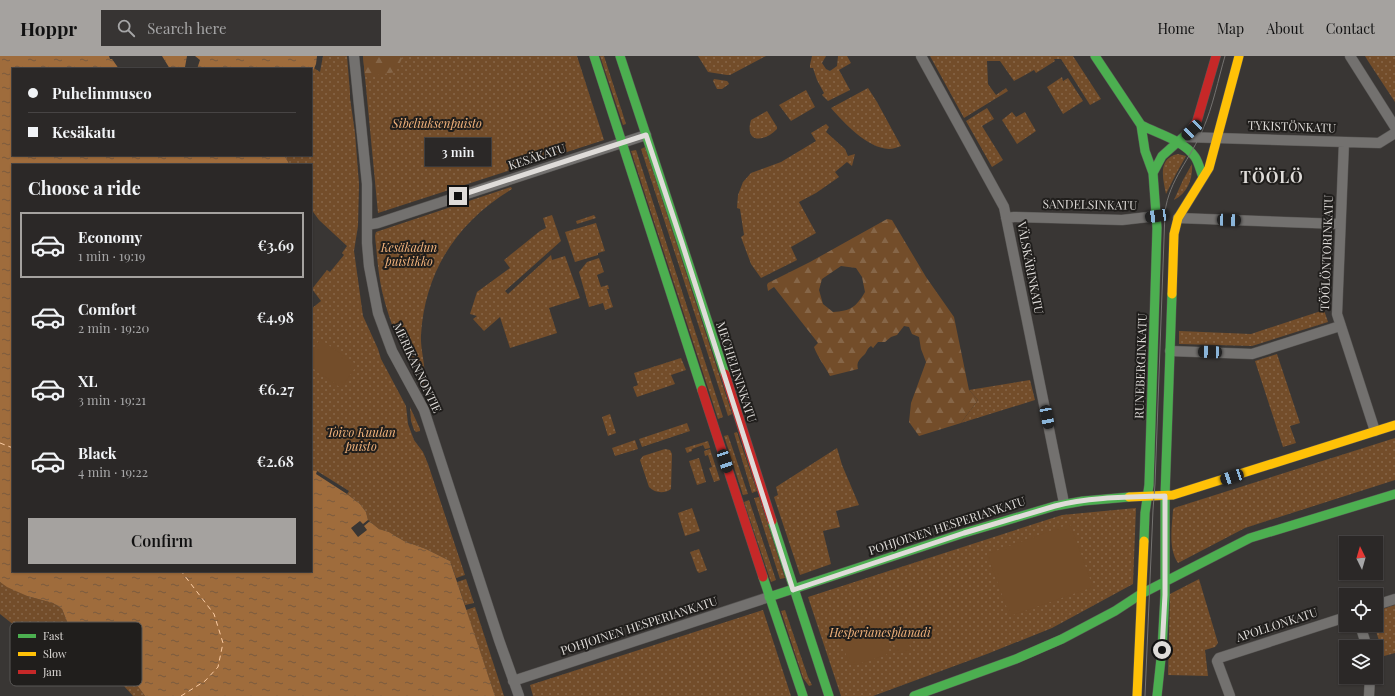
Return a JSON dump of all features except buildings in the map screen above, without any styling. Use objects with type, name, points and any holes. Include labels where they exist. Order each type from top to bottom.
[{"type":"main road","points":[[594,56],[769,597],[803,696]]},
{"type":"main road","name":"MECHELININKATU","points":[[620,56],[678,229],[793,590],[829,696]]},
{"type":"main road","points":[[1095,56],[1140,125],[1181,140],[1194,155],[1203,177]]},
{"type":"main road","points":[[1153,173],[1162,156],[1192,130],[1197,121],[1216,56]]},
{"type":"main road","name":"RUNEBERGINKATU","points":[[1137,696],[1145,513],[1167,217],[1192,197],[1208,171],[1239,56]]},
{"type":"main road","name":"RUNEBERGINKATU","points":[[1140,125],[1145,151],[1174,234],[1165,496],[1162,650],[1157,696]]},
{"type":"main road","name":"POHJOINEN HESPERIANKATU","points":[[769,597],[964,533],[1064,504],[1165,496],[1182,493],[1395,425]]},
{"type":"main road","points":[[914,696],[1016,659],[1062,639],[1115,611],[1141,594],[1250,538],[1395,494]]},
{"type":"main road","points":[[1115,611],[1124,612],[1130,615],[1139,625]]},
{"type":"street","name":"MERIKANNONTIE","points":[[354,56],[367,184],[366,233],[369,266],[375,300],[384,332],[392,351],[424,410],[519,696]]},
{"type":"street","name":"VÄLSKÄRINKATU","points":[[921,56],[1002,201],[1064,504]]},
{"type":"street","points":[[1350,56],[1395,127]]},
{"type":"street","name":"TYKISTÖNKATU","points":[[1181,140],[1217,138],[1379,143],[1395,133]]},
{"type":"street","name":"KESÄKATU","points":[[367,224],[378,223],[646,135]]},
{"type":"street","name":"TÖÖLÖNTORINKATU","points":[[1344,142],[1337,314],[1375,431]]},
{"type":"street","name":"SANDELSINKATU","points":[[1006,218],[1122,220],[1167,217],[1340,224]]},
{"type":"street","points":[[1170,351],[1252,354],[1340,326]]},
{"type":"street","name":"POHJOINEN HESPERIANKATU","points":[[513,681],[769,597]]},
{"type":"street","points":[[1383,603],[1395,599]]},
{"type":"street","name":"APOLLONKATU","points":[[1230,696],[1217,661],[1219,658],[1339,619]]},
{"type":"street","points":[[1369,696],[1370,684]]},
{"type":"green space","name":"Toivo Kuulan puisto","points":[[323,56],[347,56],[359,184],[358,226],[354,251],[363,316],[381,359],[406,406],[408,424],[414,440],[423,452],[428,464],[465,575],[456,578],[450,561],[426,549],[404,541],[389,532],[379,529],[368,520],[366,512],[360,504],[347,494],[349,491],[317,471],[312,470],[312,308],[321,301],[312,289],[327,270],[330,272],[344,255],[342,253],[347,246],[319,220],[312,210],[312,164],[289,164],[285,156],[312,156],[312,73],[314,68],[320,72]]},
{"type":"green space","name":"Sibeliuksenpuisto","points":[[363,56],[577,56],[604,140],[378,213]]},
{"type":"green space","points":[[363,56],[403,56],[396,72],[365,77]]},
{"type":"green space","points":[[600,56],[604,56],[626,124],[623,125]]},
{"type":"green space","points":[[698,56],[766,56],[730,75],[727,75],[708,72]]},
{"type":"green space","points":[[812,56],[826,56],[822,63],[826,69],[830,71],[837,66],[838,56],[847,56],[851,63],[839,70],[850,90],[828,101],[822,95],[824,93],[813,68],[810,68]]},
{"type":"green space","points":[[930,56],[1073,56],[1101,99],[1090,105],[1061,59],[1054,59],[1055,61],[1036,73],[1034,70],[1014,81],[1000,61],[987,61],[988,84],[996,95],[1006,88],[1008,91],[964,118]]},
{"type":"green space","points":[[1365,56],[1395,56],[1395,102],[1368,61]]},
{"type":"green space","points":[[1062,77],[1063,81],[1068,78],[1083,101],[1063,114],[1047,87]]},
{"type":"green space","points":[[714,79],[727,81],[729,84],[722,89],[717,89],[713,81]]},
{"type":"green space","points":[[868,88],[901,146],[889,149],[881,148],[864,140],[842,121],[831,108]]},
{"type":"green space","points":[[806,90],[815,107],[791,121],[779,105]]},
{"type":"green space","points":[[987,108],[994,119],[982,126],[1003,160],[992,167],[966,121]]},
{"type":"green space","points":[[767,111],[777,129],[762,138],[753,137],[750,133],[751,120]]},
{"type":"green space","points":[[1012,112],[1016,117],[1025,112],[1036,131],[1017,144],[1002,120]]},
{"type":"green space","points":[[826,124],[829,127],[826,132],[845,149],[848,156],[855,154],[852,166],[847,162],[835,172],[839,177],[816,193],[799,202],[816,233],[791,247],[797,260],[761,278],[751,264],[741,237],[744,235],[740,209],[737,208],[738,195],[743,182],[751,173],[781,162],[816,141],[811,133]]},
{"type":"green space","points":[[645,147],[732,414],[728,416],[641,149]]},
{"type":"green space","points":[[636,150],[723,417],[718,419],[631,151]]},
{"type":"green space","points":[[1178,154],[1186,156],[1166,194],[1163,176],[1164,164],[1171,156]]},
{"type":"green space","points":[[1192,164],[1192,175],[1189,185],[1179,197],[1174,200],[1183,180]]},
{"type":"green space","name":"Kesäkadun puistikko","points":[[511,187],[512,189],[492,202],[460,233],[447,250],[437,269],[429,290],[421,335],[425,375],[423,387],[398,340],[385,304],[379,270],[375,236],[376,232]]},
{"type":"green space","points":[[552,215],[561,241],[505,291],[508,294],[551,255],[552,260],[565,256],[580,298],[549,308],[557,333],[510,348],[500,317],[484,331],[473,319],[477,316],[470,314],[477,292],[510,268],[504,260],[540,231],[546,228],[543,218]]},
{"type":"green space","points":[[594,215],[596,218],[577,224],[576,221]]},
{"type":"green space","points":[[887,219],[892,220],[926,277],[954,317],[969,390],[978,400],[961,423],[919,436],[909,422],[911,403],[926,362],[921,349],[919,337],[912,334],[909,327],[904,326],[897,335],[891,337],[885,342],[878,342],[873,348],[871,346],[859,361],[858,369],[830,376],[817,355],[814,347],[818,343],[774,287],[768,291],[768,283],[810,262]],"holes":[[[841,266],[856,268],[862,277],[865,292],[856,305],[844,311],[833,312],[823,304],[819,290],[822,279]]]},
{"type":"green space","points":[[596,223],[605,251],[598,253],[598,255],[575,262],[565,232]]},
{"type":"green space","points":[[599,258],[604,272],[597,275],[601,287],[608,285],[609,289],[607,289],[613,307],[605,310],[603,303],[589,307],[579,272],[587,262]]},
{"type":"green space","points":[[1324,310],[1328,322],[1252,346],[1179,344],[1179,331],[1251,334]]},
{"type":"green space","points":[[320,339],[357,365],[341,388],[312,368],[312,351]]},
{"type":"green space","points":[[1277,354],[1300,423],[1290,426],[1296,443],[1283,447],[1255,361]]},
{"type":"green space","points":[[681,358],[686,370],[671,375],[675,384],[637,397],[633,387],[638,385],[634,373]]},
{"type":"green space","points":[[1030,380],[1035,400],[961,423],[978,400],[969,390]]},
{"type":"green space","points":[[410,407],[420,431],[416,432],[414,430],[411,421]]},
{"type":"green space","points":[[610,414],[616,433],[608,436],[602,417]]},
{"type":"green space","points":[[687,423],[690,431],[642,447],[639,439]]},
{"type":"green space","points":[[737,432],[757,491],[752,493],[734,433]]},
{"type":"green space","points":[[728,435],[748,494],[743,495],[724,436]]},
{"type":"green space","points":[[1395,438],[1395,480],[1245,528],[1178,563],[1172,544],[1174,508]]},
{"type":"green space","points":[[635,440],[638,449],[615,456],[612,448]]},
{"type":"green space","points":[[708,441],[710,448],[705,449],[703,445],[692,449],[692,451],[687,453],[685,448]]},
{"type":"green space","points":[[837,448],[842,465],[859,505],[836,511],[840,527],[823,531],[831,564],[800,575],[774,497],[778,495],[776,487]]},
{"type":"green space","points":[[665,449],[670,450],[672,454],[671,489],[665,492],[654,491],[649,487],[640,460],[643,456]]},
{"type":"green space","points":[[710,449],[720,480],[714,482],[709,468],[712,467],[708,455],[705,456],[704,451]]},
{"type":"green space","points":[[699,458],[706,482],[697,485],[689,461]]},
{"type":"green space","points":[[759,497],[785,578],[780,579],[754,498]]},
{"type":"green space","points":[[749,500],[776,580],[771,582],[744,502]]},
{"type":"green space","points":[[692,508],[700,531],[685,536],[678,513]]},
{"type":"green space","name":"Hesperianesplanadi","points":[[1136,508],[1133,584],[1052,628],[987,654],[873,696],[841,696],[808,597],[1062,515]]},
{"type":"green space","points":[[1070,524],[1093,587],[1010,616],[987,554]]},
{"type":"green space","points":[[699,549],[707,570],[699,573],[690,552]]},
{"type":"green space","points":[[466,579],[474,603],[465,605],[457,582]]},
{"type":"green space","points":[[1199,579],[1218,643],[1215,647],[1205,650],[1208,676],[1168,675],[1170,594]]},
{"type":"green space","points":[[0,582],[27,596],[53,603],[62,609],[67,622],[10,622],[0,614]]},
{"type":"green space","points":[[1395,605],[1395,653],[1384,656],[1383,640],[1379,640],[1376,632],[1383,632],[1383,609]]},
{"type":"green space","points":[[475,607],[504,696],[495,696],[466,610]]},
{"type":"green space","points":[[763,610],[791,696],[533,696],[530,685]]},
{"type":"green space","points":[[785,610],[812,685],[809,686],[803,678],[781,611]]},
{"type":"green space","points":[[877,619],[882,623],[887,635],[889,644],[888,652],[886,655],[855,665],[850,664],[839,638],[840,632]]},
{"type":"green space","points":[[903,627],[910,647],[905,652],[898,652],[890,631]]},
{"type":"green space","points":[[124,686],[138,686],[145,696],[133,696]]},
{"type":"water","points":[[0,56],[109,56],[118,68],[12,68],[12,156],[285,156],[289,164],[12,164],[12,572],[312,572],[312,470],[317,471],[316,474],[360,504],[366,512],[368,520],[379,529],[389,532],[404,541],[426,549],[450,561],[495,696],[145,696],[138,686],[142,686],[142,622],[67,622],[62,609],[53,603],[27,596],[7,587],[0,582]]},
{"type":"water","points":[[162,56],[187,56],[185,67],[169,68]]},
{"type":"water","points":[[195,56],[317,56],[316,64],[312,74],[312,68],[197,68],[200,60]]},
{"type":"pier","points":[[368,520],[370,521],[364,526],[367,530],[358,537],[351,528],[360,521],[363,524]]},
{"type":"ferry route","points":[[0,443],[12,448]]},
{"type":"ferry route","points":[[181,696],[205,681],[218,667],[223,643],[214,614],[182,572]]},
{"type":"tram line","points":[[1145,696],[1155,484],[1165,212],[1167,200],[1176,179],[1198,140],[1207,120],[1225,56]]},
{"type":"traffic: fast","points":[[594,56],[702,390]]},
{"type":"traffic: fast","points":[[620,56],[725,374]]},
{"type":"traffic: fast","points":[[1095,56],[1141,125],[1145,151],[1153,173]]},
{"type":"traffic: fast","points":[[1141,125],[1170,138],[1190,151],[1195,157],[1203,177]]},
{"type":"traffic: fast","points":[[1144,541],[1145,513],[1149,485],[1157,228],[1153,173],[1162,156],[1190,131]]},
{"type":"traffic: fast","points":[[1157,696],[1162,649],[1165,595],[1165,496],[1172,294]]},
{"type":"traffic: fast","points":[[914,696],[1016,659],[1062,639],[1115,611],[1141,594],[1250,538],[1395,494]]},
{"type":"traffic: fast","points":[[769,597],[964,533],[1055,506],[1083,501],[1129,497]]},
{"type":"traffic: fast","points":[[772,521],[829,696]]},
{"type":"traffic: fast","points":[[763,577],[803,696]]},
{"type":"traffic: slow","points":[[1172,294],[1174,234],[1178,218],[1209,168],[1239,56]]},
{"type":"traffic: slow","points":[[1129,497],[1173,495],[1395,425]]},
{"type":"traffic: slow","points":[[1137,696],[1144,541]]},
{"type":"traffic: jam","points":[[1190,131],[1197,121],[1216,56]]},
{"type":"traffic: jam","points":[[725,374],[772,521]]},
{"type":"traffic: jam","points":[[702,390],[763,577]]},
{"type":"district","name":"TÖÖLÖ","points":[[1272,177]]},
{"type":"route","points":[[458,196],[605,150],[646,135],[793,590],[964,533],[1070,502],[1165,496],[1165,595],[1162,650]]}]
